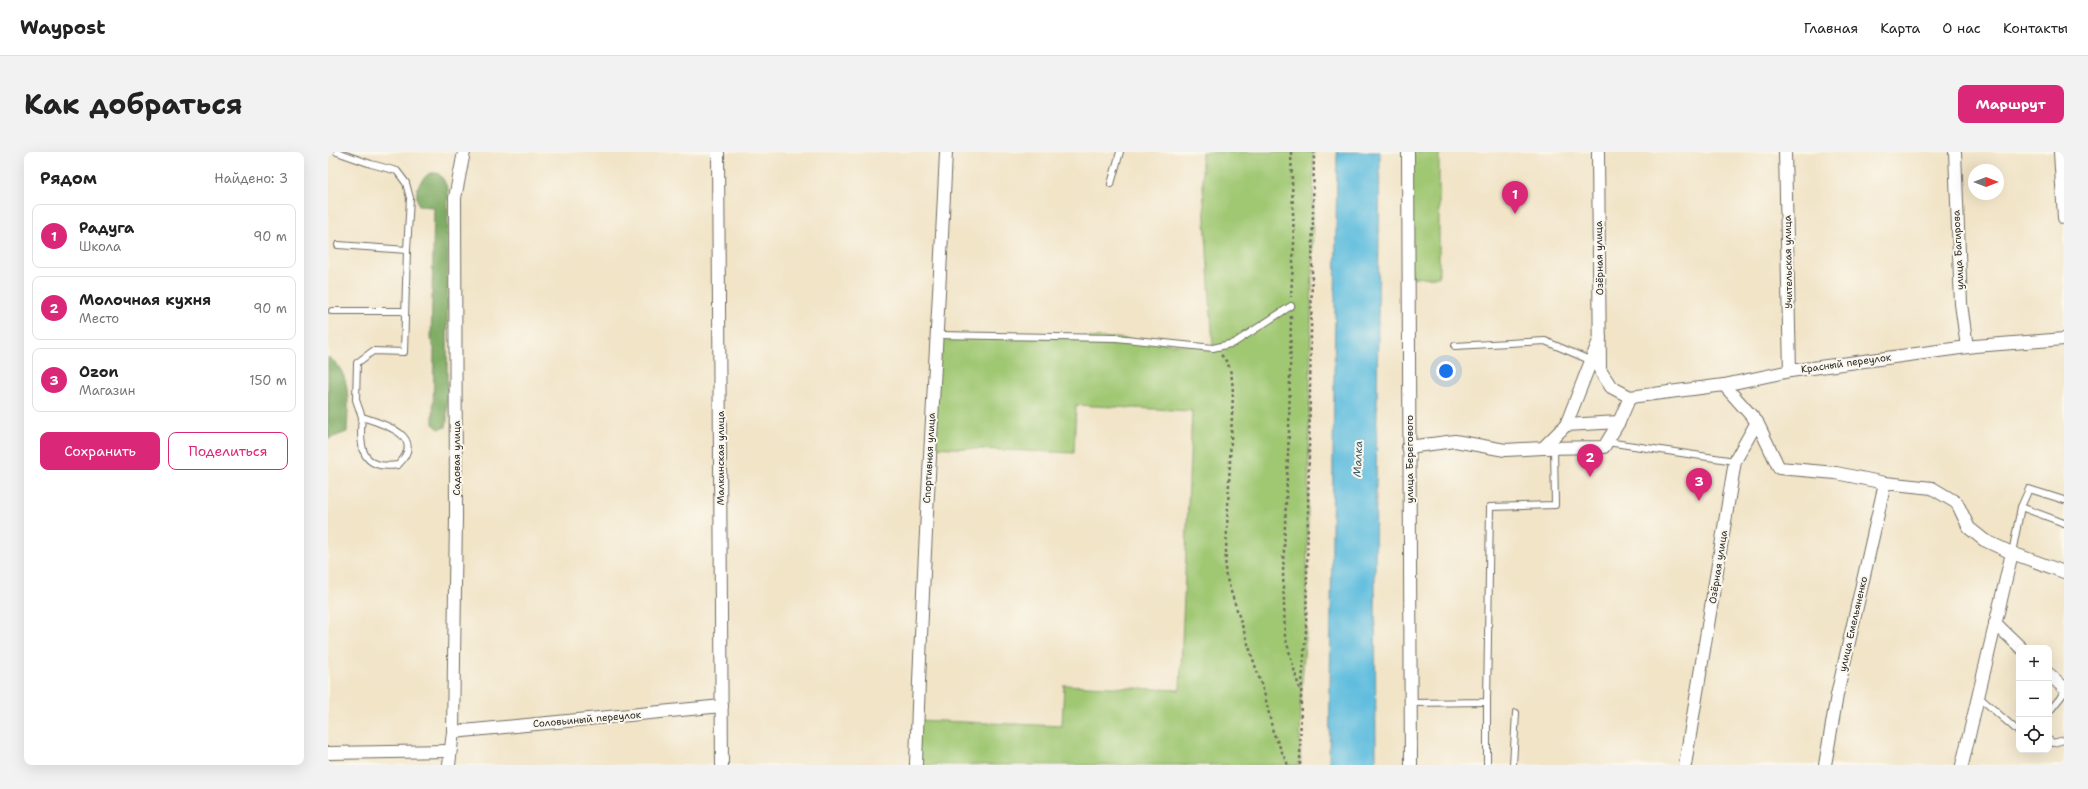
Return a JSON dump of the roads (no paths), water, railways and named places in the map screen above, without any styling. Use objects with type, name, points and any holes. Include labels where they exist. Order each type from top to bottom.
[{"type":"street","name":"Садовая улица","points":[[449,765],[453,732],[456,516],[455,198],[464,152]]},
{"type":"street","name":"Малкинская улица","points":[[718,152],[722,765]]},
{"type":"street","name":"Спортивная улица","points":[[916,765],[929,447],[938,335],[946,152]]},
{"type":"street","name":"улица Берегового","points":[[1408,152],[1408,447],[1411,765]]},
{"type":"street","name":"Озёрная улица","points":[[1598,152],[1600,370]]},
{"type":"street","name":"Учительская улица","points":[[1785,152],[1790,371]]},
{"type":"street","name":"улица Багирова","points":[[1955,152],[1961,304],[1967,347]]},
{"type":"street","points":[[2060,152],[2064,218]]},
{"type":"street","points":[[1548,448],[1566,424],[1600,338]]},
{"type":"street","name":"Красный переулок","points":[[1630,397],[1724,385],[1790,371],[1967,347],[2064,339]]},
{"type":"street","points":[[1408,447],[1454,441],[1505,450],[1604,447],[1619,422],[1630,397],[1611,387],[1600,370]]},
{"type":"street","points":[[1724,385],[1757,422],[1779,468],[1836,473],[1885,484],[1932,488],[1957,503],[1969,528],[1984,540],[2012,553],[2064,572]]},
{"type":"street","points":[[1566,424],[1619,422]]},
{"type":"street","name":"Озёрная улица","points":[[1685,765],[1736,461],[1757,422]]},
{"type":"street","name":"улица Емельяненко","points":[[1825,765],[1837,696],[1885,484]]},
{"type":"street","points":[[1962,765],[2012,553]]},
{"type":"street","points":[[1995,623],[2018,645]]},
{"type":"street","points":[[2052,677],[2064,688]]},
{"type":"street","name":"Соловьиный переулок","points":[[453,732],[722,706]]},
{"type":"street","points":[[328,753],[450,751]]},
{"type":"lane","points":[[338,152],[371,164],[397,171],[406,183],[410,198],[404,352],[373,351],[357,363],[356,400],[362,417],[360,436],[361,447],[365,457],[378,465],[398,465],[406,456],[408,450],[404,437],[389,425],[362,417]]},
{"type":"lane","points":[[1111,184],[1120,152]]},
{"type":"lane","points":[[338,245],[407,250]]},
{"type":"lane","points":[[938,335],[1116,338],[1213,348],[1234,343],[1291,306]]},
{"type":"lane","points":[[332,311],[405,311]]},
{"type":"lane","points":[[1455,346],[1545,341],[1591,360],[1600,370]]},
{"type":"lane","points":[[1607,442],[1736,461]]},
{"type":"lane","points":[[1487,765],[1490,507],[1555,505],[1548,448]]},
{"type":"lane","points":[[2012,553],[2021,507],[2029,489],[2064,500]]},
{"type":"lane","points":[[2021,507],[2064,523]]},
{"type":"lane","points":[[2052,708],[2064,693]]},
{"type":"lane","points":[[1978,696],[2016,729]]},
{"type":"lane","points":[[1411,703],[1487,702]]},
{"type":"lane","points":[[1513,765],[1516,713]]},
{"type":"lane","points":[[2052,742],[2064,740]]},
{"type":"water","name":"Малка","points":[[1337,152],[1380,152],[1375,572],[1376,765],[1329,765]]},
{"type":"place","name":"Радуга","points":[[1515,214]]},
{"type":"place","name":"Молочная кухня","points":[[1590,477]]},
{"type":"place","name":"Ozon","points":[[1699,501]]}]
